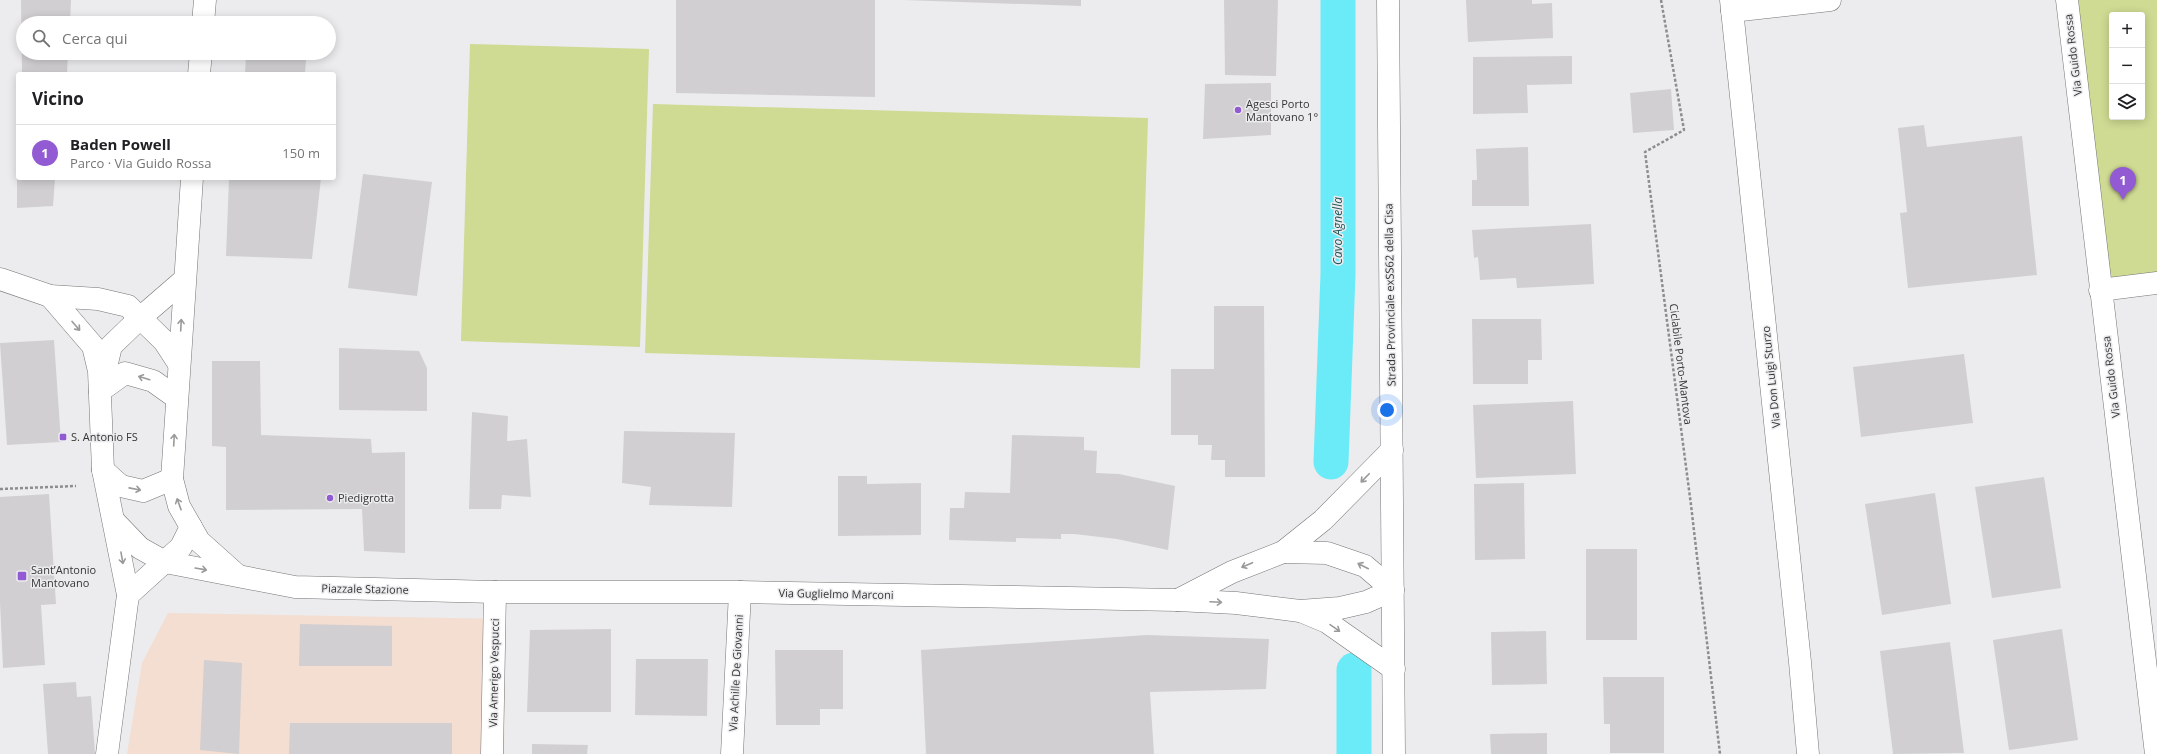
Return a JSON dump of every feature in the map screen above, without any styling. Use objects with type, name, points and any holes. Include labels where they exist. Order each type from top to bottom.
[{"type":"street","points":[[204,16],[205,0]]},
{"type":"street","name":"Strada Provinciale exSS62 della Cisa","points":[[1388,0],[1394,669]]},
{"type":"street","points":[[1732,5],[1830,0]]},
{"type":"street","name":"Via Guido Rossa","points":[[2067,0],[2100,290],[2156,754]]},
{"type":"street","name":"Via Don Luigi Sturzo","points":[[1732,5],[1800,654],[1808,754]]},
{"type":"street","points":[[200,72],[201,60]]},
{"type":"street","points":[[192,180],[184,280],[172,479],[179,506],[199,541],[237,575]]},
{"type":"street","points":[[0,279],[50,296],[98,300],[128,306],[164,341],[179,364]]},
{"type":"street","points":[[100,391],[111,346],[140,318],[184,280]]},
{"type":"street","points":[[2100,290],[2157,284]]},
{"type":"street","points":[[50,296],[93,346],[99,371],[105,478],[115,522],[128,595],[107,754]]},
{"type":"street","points":[[100,391],[126,373],[153,381],[177,398]]},
{"type":"street","name":"Via Guglielmo Marconi","points":[[1177,600],[1232,572],[1284,552],[1323,520],[1392,450]]},
{"type":"street","points":[[105,478],[121,486],[143,491],[172,479]]},
{"type":"street","name":"Piazzale Stazione","points":[[115,522],[140,548],[164,562],[295,587],[495,592]]},
{"type":"street","points":[[128,595],[181,547],[191,527]]},
{"type":"street","name":"Via Guglielmo Marconi","points":[[495,592],[740,592],[1177,600],[1236,603],[1300,611],[1340,608],[1360,604],[1393,590],[1365,566],[1327,553],[1284,552]]},
{"type":"street","name":"Via Amerigo Vespucci","points":[[492,754],[495,592]]},
{"type":"street","name":"Via Achille De Giovanni","points":[[732,754],[740,592]]},
{"type":"street","name":"Via Guglielmo Marconi","points":[[1300,611],[1327,622],[1394,669]]},
{"type":"street","points":[[1394,669],[1394,754]]},
{"type":"path","name":"Ciclabile Porto-Mantova","points":[[1661,0],[1684,130],[1645,152],[1691,506],[1720,754]]},
{"type":"path","points":[[0,489],[105,478]]},
{"type":"shaded area","points":[[168,613],[506,619],[504,754],[127,754],[142,663]]},
{"type":"green space","points":[[2067,0],[2157,0],[2157,283],[2100,290]]},
{"type":"green space","points":[[470,44],[649,49],[640,347],[461,341]]},
{"type":"green space","points":[[653,104],[1148,118],[1140,368],[645,353]]},
{"type":"building","points":[[21,0],[71,0],[70,16],[21,16]]},
{"type":"building","points":[[676,0],[875,0],[875,97],[676,93]]},
{"type":"building","points":[[903,0],[1081,0],[1081,6]]},
{"type":"building","points":[[1224,0],[1278,0],[1276,76],[1225,75]]},
{"type":"building","points":[[1466,0],[1532,0],[1532,4],[1552,3],[1553,38],[1468,42]]},
{"type":"building","points":[[1572,56],[1572,84],[1527,85],[1528,113],[1473,114],[1473,57]]},
{"type":"building","points":[[22,60],[68,60],[67,72],[22,72]]},
{"type":"building","points":[[246,60],[306,60],[305,72],[245,72]]},
{"type":"building","name":"Agesci Porto Mantovano 1°","points":[[1271,83],[1271,135],[1203,139],[1205,84]]},
{"type":"building","points":[[1671,89],[1674,130],[1633,133],[1630,93]]},
{"type":"building","points":[[1924,125],[1927,147],[2022,136],[2037,275],[1908,288],[1900,213],[1907,212],[1898,128]]},
{"type":"building","points":[[1528,147],[1529,206],[1472,206],[1472,180],[1477,180],[1476,149]]},
{"type":"building","points":[[363,174],[432,182],[417,296],[348,288]]},
{"type":"building","points":[[17,180],[55,180],[53,206],[17,208]]},
{"type":"building","points":[[229,180],[321,180],[312,259],[226,256]]},
{"type":"building","points":[[1591,224],[1594,284],[1517,288],[1516,278],[1480,280],[1478,257],[1474,258],[1472,230]]},
{"type":"building","points":[[1214,306],[1264,306],[1265,477],[1225,477],[1225,460],[1211,460],[1212,445],[1198,445],[1198,435],[1171,435],[1171,369],[1214,369]]},
{"type":"building","points":[[1472,319],[1541,319],[1542,360],[1528,360],[1528,384],[1473,384]]},
{"type":"building","points":[[54,340],[61,442],[7,445],[0,343]]},
{"type":"building","points":[[339,348],[419,351],[427,368],[427,411],[339,410]]},
{"type":"building","points":[[1964,354],[1973,423],[1861,437],[1853,367]]},
{"type":"building","points":[[212,361],[260,361],[261,435],[371,439],[372,453],[405,452],[405,553],[364,551],[362,509],[226,510],[226,447],[212,446]]},
{"type":"building","points":[[1573,401],[1576,474],[1476,478],[1473,405]]},
{"type":"building","points":[[472,412],[508,416],[507,441],[527,439],[531,497],[502,495],[501,509],[469,509]]},
{"type":"building","points":[[624,431],[735,433],[732,507],[649,505],[651,487],[622,483]]},
{"type":"building","points":[[1012,435],[1084,437],[1084,450],[1097,451],[1096,473],[1119,474],[1175,486],[1168,550],[1117,539],[1074,534],[1061,534],[1061,539],[1016,538],[1016,542],[949,540],[950,508],[964,508],[965,492],[1010,493]]},
{"type":"building","points":[[838,476],[867,476],[867,484],[921,483],[921,535],[838,536]]},
{"type":"building","points":[[2044,477],[2061,588],[1992,598],[1975,487]]},
{"type":"building","points":[[1524,483],[1525,559],[1475,560],[1474,484]]},
{"type":"building","points":[[1935,493],[1951,604],[1882,615],[1865,504]]},
{"type":"building","points":[[49,494],[56,604],[41,605],[45,665],[3,668],[0,602],[0,497]]},
{"type":"building","points":[[1586,549],[1637,549],[1637,640],[1586,640]]},
{"type":"building","points":[[300,624],[392,626],[392,666],[299,666]]},
{"type":"building","points":[[611,629],[611,712],[527,712],[530,630]]},
{"type":"building","points":[[2062,629],[2078,740],[2009,750],[1993,640]]},
{"type":"building","points":[[1546,631],[1547,684],[1492,685],[1491,632]]},
{"type":"building","points":[[1147,635],[1269,639],[1266,689],[1150,692],[1154,754],[926,754],[921,650]]},
{"type":"building","points":[[1950,642],[1964,753],[1893,754],[1880,651]]},
{"type":"building","points":[[775,650],[843,650],[843,709],[820,709],[820,725],[776,725]]},
{"type":"building","points":[[636,659],[708,659],[707,716],[635,715]]},
{"type":"building","points":[[204,660],[242,663],[239,754],[200,750]]},
{"type":"building","points":[[1603,677],[1664,677],[1664,753],[1610,753],[1610,724],[1604,724]]},
{"type":"building","points":[[76,682],[77,697],[91,696],[95,754],[48,754],[43,684]]},
{"type":"building","points":[[290,723],[452,723],[452,754],[289,754]]},
{"type":"building","points":[[1547,733],[1547,754],[1491,754],[1490,734]]},
{"type":"building","points":[[532,744],[588,745],[587,754],[532,754]]},
{"type":"waterway","name":"Cavo Agnella","points":[[1331,462],[1338,274],[1338,0]]},
{"type":"waterway","name":"Cavo Agnella","points":[[1354,670],[1354,754]]},
{"type":"place","name":"Agesci Porto Mantovano 1°","points":[[1238,110]]},
{"type":"place","name":"Baden Powell","points":[[2123,200]]},
{"type":"place","name":"S. Antonio FS","points":[[63,437]]},
{"type":"place","name":"Piedigrotta","points":[[330,498]]},
{"type":"place","name":"Sant’Antonio Mantovano","points":[[22,576]]}]
